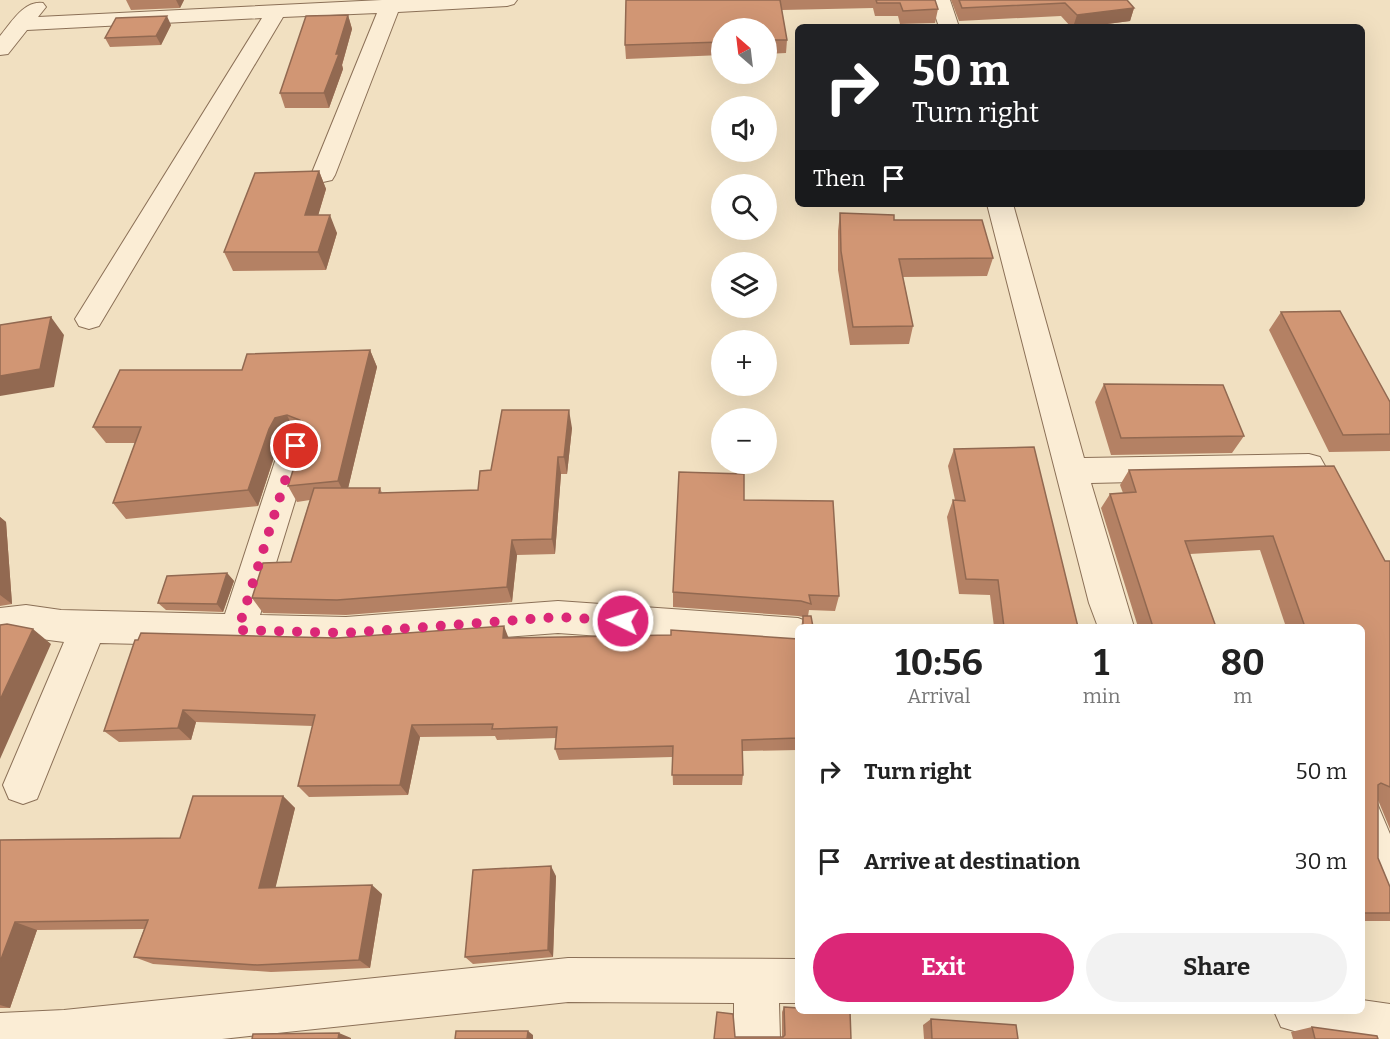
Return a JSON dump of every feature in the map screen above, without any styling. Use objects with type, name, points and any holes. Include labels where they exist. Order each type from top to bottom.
[{"type":"street","points":[[0,49],[42,0]]},
{"type":"street","points":[[22,24],[507,0]]},
{"type":"street","points":[[940,0],[948,24]]},
{"type":"street","points":[[323,175],[390,4]]},
{"type":"street","points":[[89,319],[276,12]]},
{"type":"street","points":[[1001,207],[1107,603],[1115,624]]},
{"type":"street","points":[[238,630],[296,446]]},
{"type":"street","points":[[1072,471],[1309,466]]},
{"type":"street","points":[[0,624],[27,621],[61,626],[346,633],[558,617],[795,634]]},
{"type":"street","points":[[23,785],[89,626]]},
{"type":"street","points":[[1365,822],[1390,885]]},
{"type":"street","points":[[0,1036],[64,1033],[568,980],[777,981],[757,1039]]},
{"type":"street","points":[[1314,1014],[1390,1027]]},
{"type":"building","points":[[626,0],[780,0],[787,40],[777,40],[777,18],[711,18],[711,42],[625,45]]},
{"type":"building","points":[[876,0],[935,0],[938,9],[903,11],[900,3],[877,3]]},
{"type":"building","points":[[959,0],[1127,0],[1134,8],[1077,15],[1065,3],[962,8]]},
{"type":"building","points":[[348,15],[336,54],[339,54],[324,93],[280,93],[306,16]]},
{"type":"building","points":[[167,16],[156,36],[105,38],[116,18]]},
{"type":"building","points":[[319,171],[305,215],[330,215],[318,252],[224,252],[255,173]]},
{"type":"building","points":[[840,213],[894,215],[894,220],[982,220],[993,258],[899,259],[913,326],[853,327],[841,251]]},
{"type":"building","points":[[1340,311],[1390,402],[1390,434],[1343,435],[1281,312]]},
{"type":"building","points":[[51,317],[40,369],[0,376],[0,325]]},
{"type":"building","points":[[370,350],[338,481],[288,486],[306,430],[300,420],[287,415],[275,418],[269,429],[248,490],[113,503],[141,427],[93,427],[120,370],[242,370],[247,354]]},
{"type":"building","points":[[1104,384],[1223,385],[1244,436],[1121,438]]},
{"type":"building","points":[[502,410],[569,410],[564,457],[558,457],[552,539],[512,540],[507,587],[337,600],[252,598],[263,563],[291,562],[314,488],[380,488],[379,493],[478,490],[480,471],[491,470]]},
{"type":"building","points":[[1034,447],[1077,624],[1004,624],[998,580],[966,579],[953,500],[965,501],[954,449]]},
{"type":"building","points":[[1334,466],[1385,561],[1390,561],[1390,787],[1381,783],[1378,785],[1378,858],[1390,887],[1390,913],[1365,913],[1365,624],[1304,624],[1273,536],[1185,541],[1215,624],[1152,624],[1110,494],[1136,492],[1129,470]]},
{"type":"building","points":[[679,472],[744,474],[744,500],[833,501],[839,596],[809,595],[811,604],[801,601],[673,592]]},
{"type":"building","points":[[227,573],[217,604],[158,603],[167,576]]},
{"type":"building","points":[[803,616],[811,616],[812,624],[803,624]]},
{"type":"building","points":[[7,624],[33,629],[0,700],[0,625]]},
{"type":"building","points":[[504,626],[503,638],[671,635],[671,630],[795,639],[795,738],[742,740],[743,775],[672,775],[673,746],[555,749],[557,727],[492,729],[493,724],[412,725],[400,785],[298,786],[315,715],[183,710],[178,728],[104,731],[135,640],[138,640],[141,633],[337,638]]},
{"type":"building","points":[[193,796],[283,796],[259,888],[372,885],[359,960],[257,965],[134,957],[148,920],[15,922],[0,962],[0,840],[180,838]]},
{"type":"building","points":[[551,866],[548,950],[465,957],[473,870]]},
{"type":"building","points":[[784,1007],[795,1008],[795,1014],[850,1014],[851,1039],[714,1039],[717,1012],[733,1014],[735,1037],[783,1037],[785,1035]]},
{"type":"building","points":[[931,1019],[1016,1025],[1018,1039],[932,1039]]},
{"type":"building","points":[[1312,1027],[1377,1036],[1378,1039],[1315,1039]]},
{"type":"building","points":[[456,1031],[528,1031],[527,1039],[455,1039]]},
{"type":"building","points":[[339,1033],[338,1039],[252,1039],[253,1034]]},
{"type":"route","points":[[296,446],[238,630],[346,633],[558,617],[623,621]]}]
